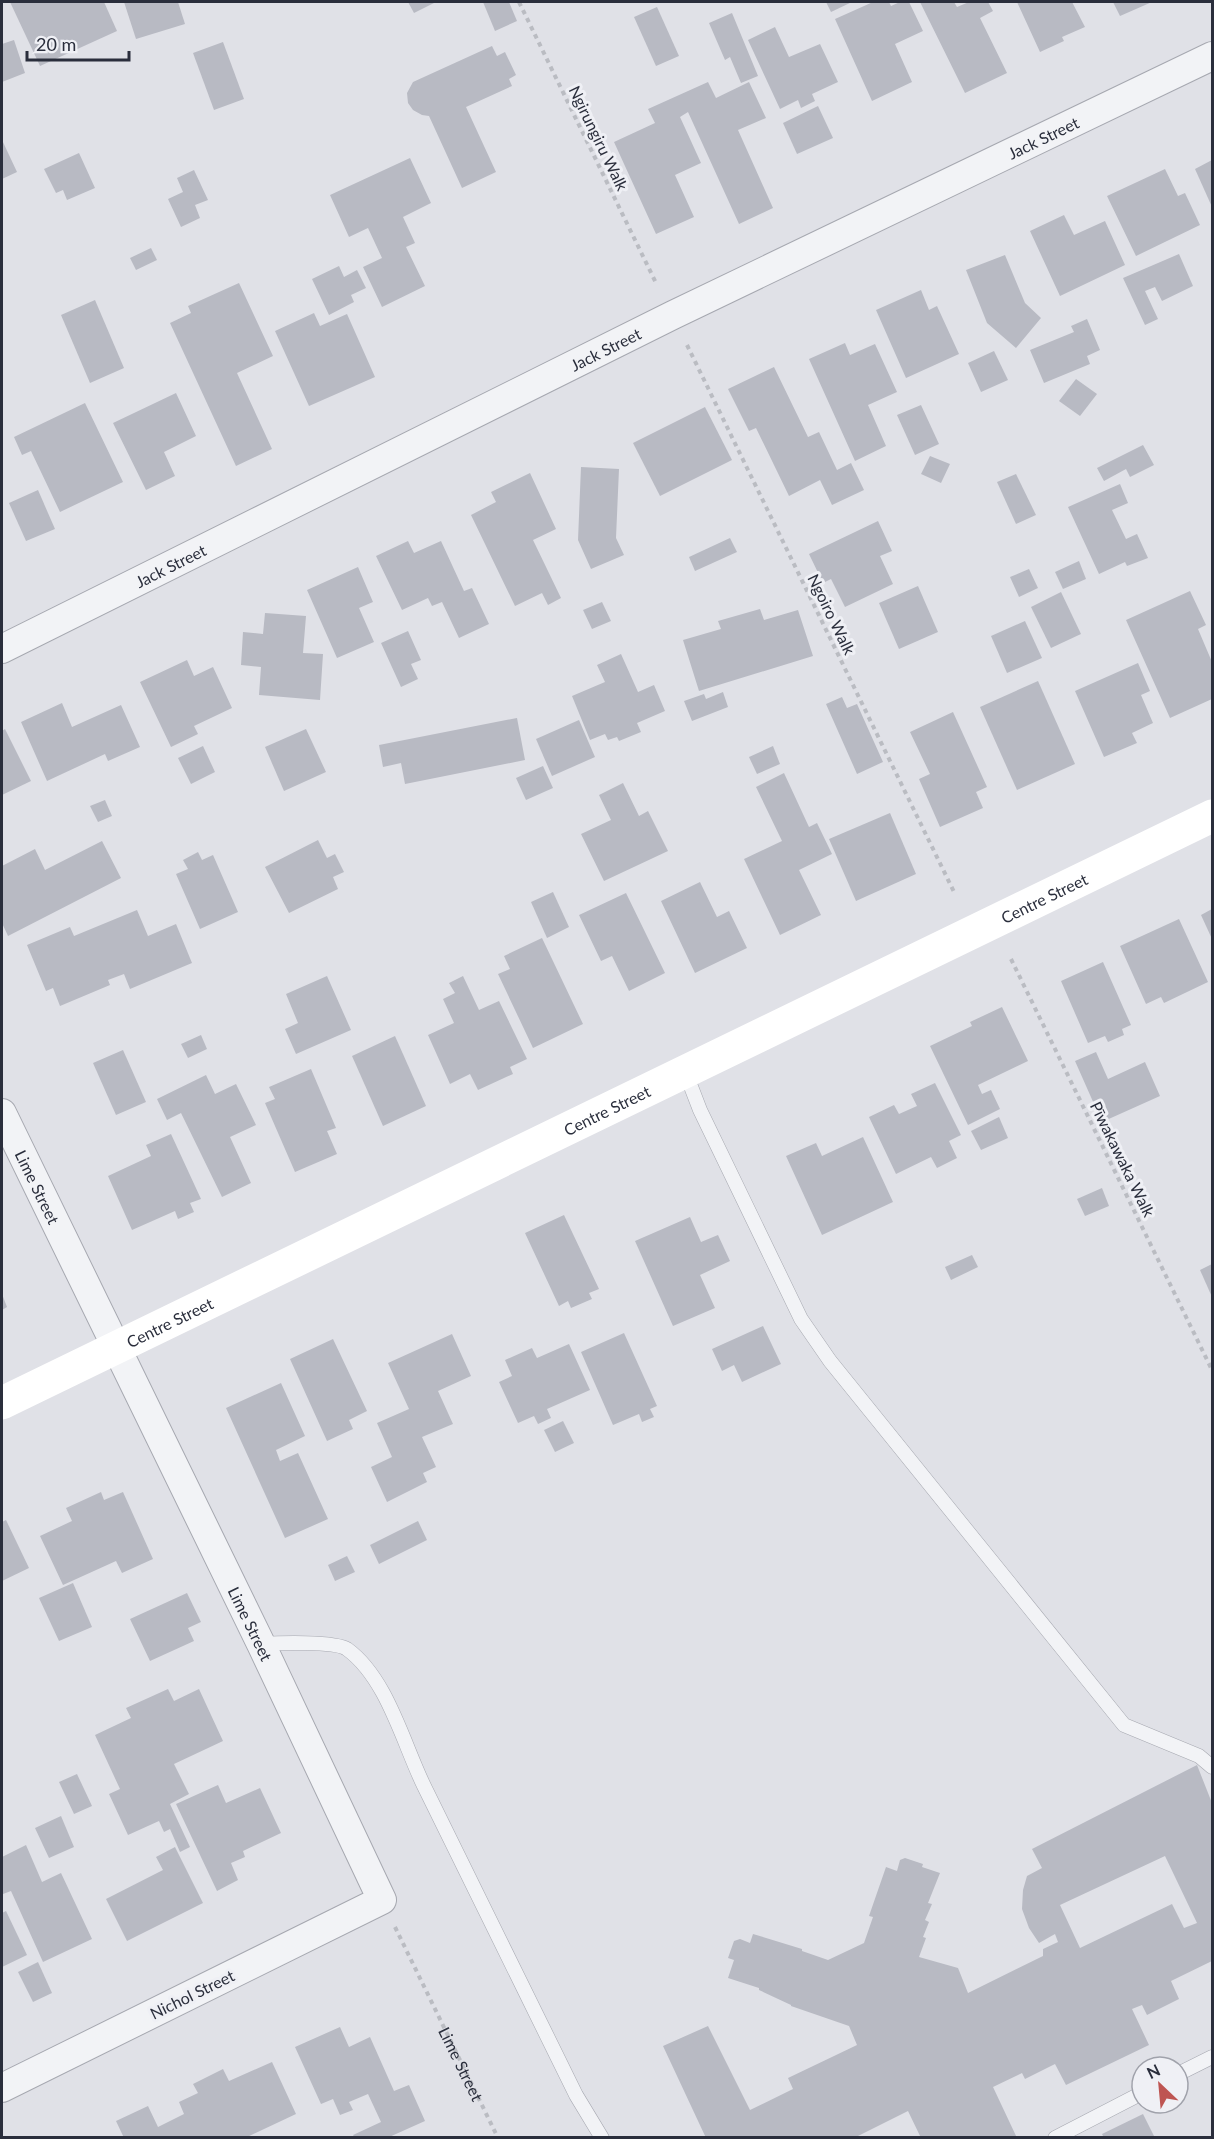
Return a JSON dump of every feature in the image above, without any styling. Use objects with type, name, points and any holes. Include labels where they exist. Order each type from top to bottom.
[{"type":"street","name":"Jack Street","points":[[2,649],[673,315],[1212,56]]},
{"type":"street","name":"Centre Street","points":[[2,1403],[1212,816]]},
{"type":"street","name":"Lime Street","points":[[2,1113],[261,1644],[382,1900]]},
{"type":"street","name":"Nichol Street","points":[[2,2088],[382,1900]]},
{"type":"lane","points":[[685,1071],[700,1110],[801,1319],[830,1361],[1124,1725],[1199,1756],[1212,1767]]},
{"type":"lane","points":[[261,1644],[299,1642],[345,1647],[364,1666],[381,1690],[416,1770],[576,2095],[602,2138]]},
{"type":"lane","points":[[1190,2068],[1212,2057]]},
{"type":"lane","points":[[1055,2138],[1130,2099]]},
{"type":"path","name":"Ngirungiru Walk","points":[[519,2],[657,285]]},
{"type":"path","name":"Ngoiro Walk","points":[[687,345],[956,894]]},
{"type":"path","name":"Pīwakawaka Walk","points":[[1011,959],[1212,1370]]},
{"type":"path","name":"Lime Street","points":[[382,1900],[498,2138]]},
{"type":"building","points":[[10,2],[104,2],[117,31],[40,66]]},
{"type":"building","points":[[124,2],[178,2],[185,24],[136,39]]},
{"type":"building","points":[[408,2],[433,2],[434,3],[414,13]]},
{"type":"building","points":[[483,2],[509,2],[517,21],[495,31]]},
{"type":"building","points":[[826,2],[852,2],[831,12]]},
{"type":"building","points":[[873,2],[889,2],[891,6],[900,2],[909,2],[923,31],[895,44],[912,82],[872,101],[835,19]]},
{"type":"building","points":[[920,2],[954,2],[957,7],[969,2],[988,2],[993,11],[980,18],[1007,73],[965,93]]},
{"type":"building","points":[[1017,2],[1072,2],[1085,27],[1062,37],[1064,41],[1040,52]]},
{"type":"building","points":[[1113,2],[1152,2],[1120,16]]},
{"type":"building","points":[[657,7],[679,56],[656,66],[634,17]]},
{"type":"building","points":[[732,13],[758,76],[741,83],[730,57],[725,60],[709,23]]},
{"type":"building","points":[[775,27],[789,57],[820,44],[838,82],[812,94],[815,101],[801,108],[798,100],[780,109],[748,40]]},
{"type":"building","points":[[14,40],[25,73],[2,82],[2,44]]},
{"type":"building","points":[[223,42],[244,99],[214,110],[193,53]]},
{"type":"building","points":[[492,46],[497,56],[505,52],[516,75],[509,79],[512,86],[466,107],[496,172],[462,188],[429,116],[413,110],[408,103],[407,93],[413,82]]},
{"type":"building","points":[[708,82],[716,98],[749,82],[766,118],[738,130],[773,208],[739,224],[688,112],[680,117],[701,163],[675,175],[694,217],[656,234],[614,142],[655,123],[648,109]]},
{"type":"building","points":[[818,106],[833,138],[797,154],[783,123]]},
{"type":"building","points":[[2,140],[17,172],[2,179]]},
{"type":"building","points":[[79,153],[95,188],[67,200],[63,190],[56,193],[44,169]]},
{"type":"building","points":[[410,158],[431,203],[403,217],[415,243],[406,247],[425,286],[382,307],[363,267],[382,258],[368,228],[349,237],[330,195]]},
{"type":"building","points":[[1212,160],[1212,207],[1195,169]]},
{"type":"building","points":[[1165,169],[1178,196],[1185,193],[1200,225],[1136,256],[1107,196]]},
{"type":"building","points":[[194,170],[208,200],[195,205],[200,218],[181,227],[168,199],[183,192],[177,178]]},
{"type":"building","points":[[1064,215],[1074,235],[1105,221],[1125,265],[1060,296],[1030,231]]},
{"type":"building","points":[[151,248],[157,260],[136,270],[130,258]]},
{"type":"building","points":[[1179,254],[1193,286],[1162,301],[1155,287],[1145,291],[1158,319],[1145,325],[1123,278]]},
{"type":"building","points":[[1005,255],[1025,303],[1041,318],[1016,348],[987,323],[966,270]]},
{"type":"building","points":[[339,266],[344,277],[357,270],[366,288],[351,295],[354,302],[329,315],[312,279]]},
{"type":"building","points":[[239,283],[273,356],[237,373],[272,449],[236,466],[170,323],[191,313],[188,306]]},
{"type":"building","points":[[921,290],[929,310],[937,306],[959,354],[906,378],[876,310]]},
{"type":"building","points":[[95,300],[124,368],[90,383],[61,315]]},
{"type":"building","points":[[314,313],[320,326],[347,314],[375,377],[309,406],[275,331]]},
{"type":"building","points":[[1087,319],[1100,350],[1087,356],[1090,364],[1044,383],[1030,350],[1074,332],[1071,326]]},
{"type":"building","points":[[845,343],[850,355],[875,344],[897,392],[868,405],[886,446],[855,461],[809,359]]},
{"type":"building","points":[[994,351],[1008,380],[981,392],[968,363]]},
{"type":"building","points":[[774,367],[808,437],[819,432],[837,470],[851,463],[864,490],[832,505],[820,480],[789,496],[756,428],[749,431],[728,389]]},
{"type":"building","points":[[1076,379],[1097,394],[1080,416],[1059,401]]},
{"type":"building","points":[[176,393],[196,436],[164,452],[175,476],[146,490],[113,423]]},
{"type":"building","points":[[85,403],[123,482],[60,512],[31,451],[22,455],[14,437]]},
{"type":"building","points":[[921,405],[939,444],[915,455],[897,415]]},
{"type":"building","points":[[705,407],[732,460],[660,496],[633,443]]},
{"type":"building","points":[[1143,445],[1154,465],[1130,477],[1126,469],[1104,481],[1097,468]]},
{"type":"building","points":[[930,456],[950,464],[941,483],[921,474]]},
{"type":"building","points":[[581,467],[619,469],[616,538],[624,555],[591,569],[578,540]]},
{"type":"building","points":[[530,473],[556,529],[533,540],[561,598],[548,605],[542,593],[515,606],[471,515],[496,502],[491,492]]},
{"type":"building","points":[[1016,474],[1036,515],[1016,524],[997,482]]},
{"type":"building","points":[[1120,484],[1128,503],[1112,510],[1126,539],[1137,534],[1148,558],[1127,566],[1125,562],[1099,574],[1068,507]]},
{"type":"building","points":[[38,490],[55,529],[26,541],[9,503]]},
{"type":"building","points":[[878,521],[892,551],[880,556],[893,584],[845,607],[831,579],[823,583],[809,554]]},
{"type":"building","points":[[730,538],[737,552],[695,571],[689,557]]},
{"type":"building","points":[[408,541],[414,553],[441,541],[464,591],[472,588],[489,624],[459,638],[442,602],[432,606],[428,598],[402,610],[376,556]]},
{"type":"building","points":[[1079,561],[1086,579],[1063,589],[1055,572]]},
{"type":"building","points":[[358,567],[373,602],[359,608],[374,642],[337,658],[307,590]]},
{"type":"building","points":[[1029,569],[1038,588],[1019,597],[1010,577]]},
{"type":"building","points":[[918,586],[938,632],[899,649],[879,603]]},
{"type":"building","points":[[1190,591],[1206,625],[1198,629],[1212,662],[1212,699],[1170,718],[1126,620]]},
{"type":"building","points":[[1061,592],[1081,634],[1051,648],[1031,607]]},
{"type":"building","points":[[602,602],[611,621],[592,629],[583,610]]},
{"type":"building","points":[[760,609],[764,620],[798,610],[813,656],[699,691],[683,640],[721,629],[718,621]]},
{"type":"building","points":[[265,613],[306,616],[303,653],[323,654],[320,700],[259,695],[261,667],[241,665],[243,632],[263,634]]},
{"type":"building","points":[[1025,621],[1042,658],[1007,673],[991,636]]},
{"type":"building","points":[[408,631],[421,660],[411,664],[418,679],[401,687],[381,643]]},
{"type":"building","points":[[621,654],[638,692],[654,685],[665,711],[637,723],[641,732],[619,741],[617,737],[608,740],[605,734],[590,740],[572,696],[605,682],[597,665]]},
{"type":"building","points":[[187,660],[194,676],[213,667],[232,708],[194,726],[198,734],[171,747],[140,682]]},
{"type":"building","points":[[1138,663],[1150,691],[1141,695],[1153,723],[1132,733],[1137,743],[1104,757],[1075,691]]},
{"type":"building","points":[[1038,681],[1075,764],[1017,790],[980,707]]},
{"type":"building","points":[[723,692],[728,707],[692,721],[684,701],[704,694],[706,699]]},
{"type":"building","points":[[842,697],[847,708],[857,704],[883,762],[857,774],[826,704]]},
{"type":"building","points":[[62,703],[72,727],[121,705],[140,747],[108,761],[105,754],[47,781],[21,722]]},
{"type":"building","points":[[953,712],[987,787],[976,792],[983,808],[940,827],[919,779],[930,774],[910,732]]},
{"type":"building","points":[[517,718],[525,760],[405,784],[401,763],[383,767],[379,745]]},
{"type":"building","points":[[579,720],[595,757],[552,776],[536,739]]},
{"type":"building","points":[[5,729],[31,781],[2,795],[2,731]]},
{"type":"building","points":[[306,729],[326,772],[284,791],[265,747]]},
{"type":"building","points":[[203,746],[215,772],[191,784],[178,758]]},
{"type":"building","points":[[773,746],[780,764],[757,774],[749,757]]},
{"type":"building","points":[[543,766],[553,788],[526,800],[516,778]]},
{"type":"building","points":[[784,773],[809,827],[817,823],[832,854],[799,870],[821,915],[780,935],[744,859],[782,841],[756,787]]},
{"type":"building","points":[[623,783],[639,816],[648,811],[668,851],[604,881],[581,834],[611,820],[599,795]]},
{"type":"building","points":[[105,800],[112,816],[98,822],[90,806]]},
{"type":"building","points":[[890,813],[916,874],[856,901],[829,839]]},
{"type":"building","points":[[318,840],[327,858],[335,854],[344,872],[333,877],[338,889],[289,913],[265,867]]},
{"type":"building","points":[[102,841],[121,878],[8,936],[2,923],[2,866],[35,849],[45,870]]},
{"type":"building","points":[[198,852],[202,860],[213,855],[238,912],[200,929],[176,874],[188,869],[183,860]]},
{"type":"building","points":[[700,882],[717,917],[729,911],[747,948],[695,973],[661,901]]},
{"type":"building","points":[[553,892],[569,927],[547,938],[531,902]]},
{"type":"building","points":[[626,893],[665,973],[629,991],[612,956],[601,961],[579,915]]},
{"type":"building","points":[[1212,909],[1212,939],[1201,915]]},
{"type":"building","points":[[137,910],[148,936],[176,924],[192,963],[130,989],[124,974],[108,980],[110,985],[60,1006],[53,988],[46,991],[27,945],[70,927],[74,936]]},
{"type":"building","points":[[1179,919],[1208,982],[1164,1003],[1161,997],[1146,1004],[1120,946]]},
{"type":"building","points":[[542,938],[583,1024],[533,1048],[498,974],[510,969],[504,956]]},
{"type":"building","points":[[1103,962],[1131,1025],[1122,1029],[1124,1035],[1108,1042],[1105,1036],[1088,1043],[1061,981]]},
{"type":"building","points":[[327,976],[351,1030],[296,1054],[285,1029],[298,1023],[286,994]]},
{"type":"building","points":[[463,976],[479,1010],[499,1001],[527,1059],[510,1067],[513,1074],[478,1090],[470,1074],[450,1084],[428,1035],[454,1023],[443,999],[455,993],[449,983]]},
{"type":"building","points":[[1002,1007],[1028,1061],[978,1085],[982,1094],[991,1090],[1000,1109],[968,1125],[930,1046],[972,1026],[970,1022]]},
{"type":"building","points":[[201,1035],[207,1049],[188,1058],[181,1044]]},
{"type":"building","points":[[395,1036],[426,1106],[383,1126],[352,1056]]},
{"type":"building","points":[[123,1050],[146,1102],[116,1115],[93,1063]]},
{"type":"building","points":[[1096,1052],[1108,1079],[1145,1062],[1160,1096],[1102,1122],[1075,1061]]},
{"type":"building","points":[[311,1069],[336,1128],[327,1131],[337,1154],[295,1172],[265,1103],[275,1099],[269,1087]]},
{"type":"building","points":[[206,1075],[215,1094],[236,1084],[256,1125],[230,1137],[251,1183],[222,1197],[181,1113],[167,1120],[157,1099]]},
{"type":"building","points":[[935,1083],[961,1135],[949,1141],[957,1158],[937,1168],[931,1157],[896,1174],[869,1117],[894,1105],[899,1114],[917,1106],[911,1094]]},
{"type":"building","points":[[999,1117],[1008,1138],[981,1150],[971,1131]]},
{"type":"building","points":[[171,1134],[201,1199],[190,1203],[194,1212],[178,1219],[175,1211],[132,1230],[108,1176],[151,1156],[146,1145]]},
{"type":"building","points":[[863,1137],[893,1202],[822,1235],[786,1156],[816,1143],[822,1156]]},
{"type":"building","points":[[1102,1188],[1109,1206],[1085,1216],[1077,1199]]},
{"type":"building","points":[[564,1215],[599,1289],[589,1293],[592,1299],[571,1308],[568,1301],[559,1306],[525,1233]]},
{"type":"building","points":[[690,1217],[701,1242],[718,1235],[730,1261],[700,1275],[715,1308],[673,1326],[635,1241]]},
{"type":"building","points":[[972,1255],[978,1267],[951,1280],[945,1267]]},
{"type":"building","points":[[1212,1264],[1212,1297],[1200,1270]]},
{"type":"building","points":[[2,1294],[7,1307],[2,1310]]},
{"type":"building","points":[[763,1326],[781,1364],[742,1382],[734,1365],[722,1371],[712,1349]]},
{"type":"building","points":[[624,1333],[657,1406],[650,1409],[654,1417],[642,1422],[639,1414],[613,1425],[581,1352]]},
{"type":"building","points":[[452,1334],[471,1376],[438,1391],[453,1424],[422,1437],[436,1467],[423,1473],[427,1482],[387,1502],[371,1467],[392,1457],[377,1423],[409,1409],[388,1363]]},
{"type":"building","points":[[333,1339],[367,1411],[349,1420],[353,1429],[327,1441],[290,1359]]},
{"type":"building","points":[[569,1344],[590,1390],[547,1409],[551,1418],[538,1424],[534,1416],[518,1423],[499,1382],[512,1376],[505,1360],[532,1348],[537,1358]]},
{"type":"building","points":[[281,1383],[305,1436],[276,1450],[280,1461],[298,1453],[328,1519],[285,1538],[226,1408]]},
{"type":"building","points":[[563,1421],[574,1443],[555,1452],[544,1430]]},
{"type":"building","points":[[101,1492],[104,1500],[123,1492],[153,1559],[122,1573],[116,1561],[63,1585],[40,1536],[72,1521],[66,1508]]},
{"type":"building","points":[[6,1520],[29,1568],[2,1581],[2,1522]]},
{"type":"building","points":[[418,1521],[427,1540],[379,1564],[370,1545]]},
{"type":"building","points":[[347,1556],[355,1572],[335,1581],[328,1565]]},
{"type":"building","points":[[73,1583],[92,1627],[59,1641],[39,1598]]},
{"type":"building","points":[[187,1593],[201,1622],[188,1628],[194,1641],[150,1661],[130,1619]]},
{"type":"building","points":[[168,1689],[174,1701],[199,1689],[223,1741],[174,1764],[189,1794],[170,1804],[190,1847],[180,1852],[170,1829],[164,1832],[159,1821],[128,1835],[109,1794],[120,1789],[95,1735],[131,1718],[126,1708]]},
{"type":"building","points":[[1197,1765],[1212,1803],[1212,1961],[1171,1981],[1179,1999],[1147,2015],[1142,2005],[1132,2009],[1149,2045],[1066,2085],[1055,2064],[1025,2079],[1022,2073],[993,2087],[1017,2138],[921,2138],[908,2111],[854,2138],[706,2138],[663,2046],[708,2026],[750,2110],[793,2089],[788,2078],[857,2045],[849,2026],[791,2006],[759,1988],[728,1978],[734,1960],[728,1958],[734,1941],[740,1939],[750,1943],[753,1934],[802,1949],[802,1951],[828,1960],[864,1943],[873,1917],[869,1916],[886,1867],[897,1871],[900,1860],[905,1858],[940,1873],[928,1903],[932,1904],[925,1920],[929,1922],[919,1957],[958,1968],[968,1993],[1043,1956],[1043,1949],[1058,1942],[1055,1934],[1039,1943],[1029,1928],[1022,1909],[1023,1890],[1027,1876],[1042,1868],[1032,1849]],"holes":[[[1165,1856],[1197,1923],[1184,1928],[1172,1904],[1080,1948],[1060,1905]]]},
{"type":"building","points":[[77,1774],[92,1806],[74,1814],[59,1782]]},
{"type":"building","points":[[218,1785],[226,1803],[260,1788],[281,1833],[243,1851],[245,1857],[231,1863],[238,1880],[217,1891],[176,1804]]},
{"type":"building","points":[[61,1816],[74,1847],[49,1858],[35,1828]]},
{"type":"building","points":[[26,1845],[42,1882],[61,1873],[92,1939],[43,1962],[11,1891],[3,1894],[2,1891],[2,1857]]},
{"type":"building","points":[[175,1847],[203,1903],[127,1941],[106,1899],[163,1870],[156,1857]]},
{"type":"building","points":[[6,1911],[27,1955],[2,1967],[2,1913]]},
{"type":"building","points":[[38,1962],[52,1993],[33,2002],[18,1972]]},
{"type":"building","points":[[340,2027],[349,2047],[370,2037],[394,2091],[409,2085],[425,2121],[387,2138],[355,2138],[353,2135],[381,2122],[368,2094],[349,2102],[353,2110],[340,2115],[333,2099],[321,2104],[295,2047]]},
{"type":"building","points":[[272,2062],[296,2114],[245,2138],[124,2138],[116,2121],[148,2106],[158,2127],[184,2114],[179,2102],[198,2093],[193,2084],[223,2069],[229,2081]]},
{"type":"building","points":[[1144,2115],[1155,2138],[1104,2138],[1102,2134]]}]
